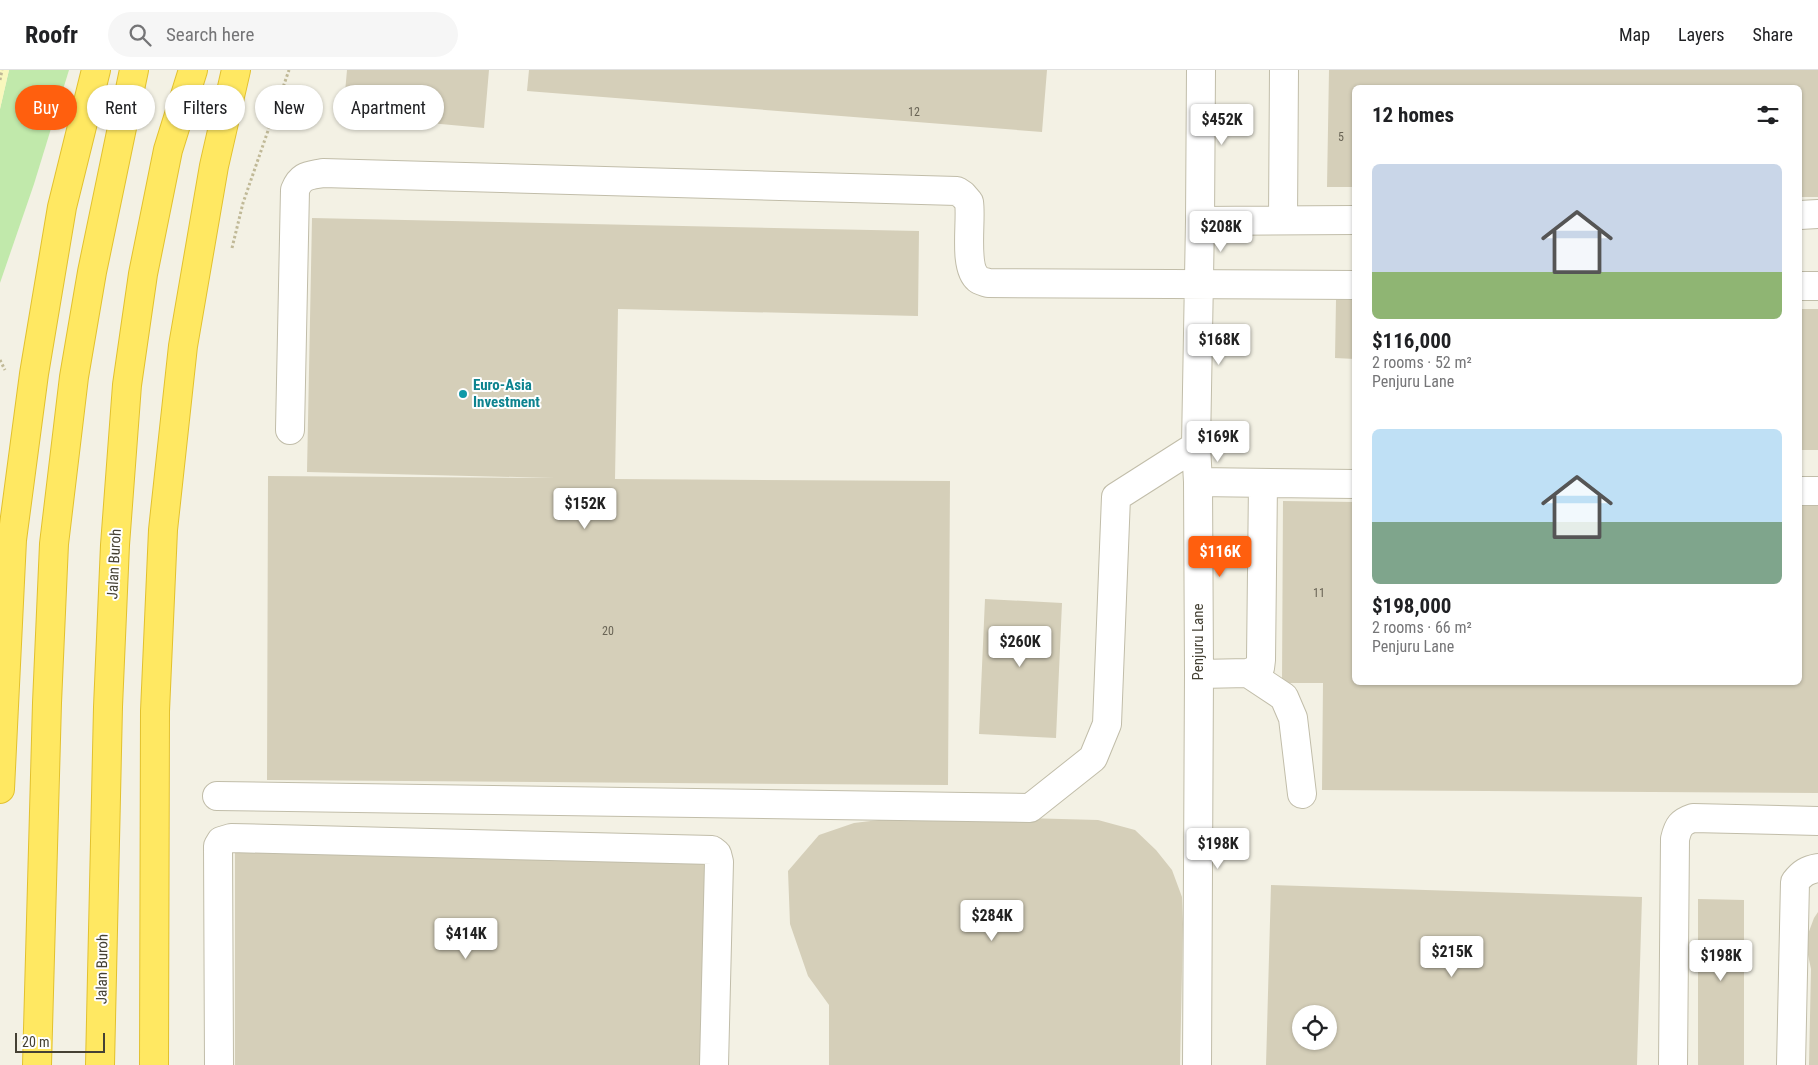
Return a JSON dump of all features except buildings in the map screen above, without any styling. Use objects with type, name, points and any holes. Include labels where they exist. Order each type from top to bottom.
[{"type":"highway","points":[[0,789],[12,540],[32,394],[62,207],[96,70]]},
{"type":"highway","points":[[37,1065],[47,703],[54,544],[74,377],[92,272],[134,70]]},
{"type":"highway","name":"Jalan Buroh","points":[[100,1065],[108,707],[115,545],[127,385],[143,274],[168,150],[193,70]]},
{"type":"highway","points":[[154,1065],[155,711],[163,530],[183,346],[214,166],[236,70]]},
{"type":"street","name":"Penjuru Lane","points":[[1197,1065],[1199,674],[1198,482],[1196,446],[1200,284],[1201,70]]},
{"type":"street","points":[[1282,220],[1284,70]]},
{"type":"street","points":[[290,430],[295,190],[298,182],[306,176],[323,174],[957,191],[969,202],[970,261],[972,271],[978,278],[988,284],[1352,285]]},
{"type":"street","points":[[1802,214],[1818,214]]},
{"type":"street","points":[[1200,221],[1352,220]]},
{"type":"street","points":[[1802,286],[1818,286]]},
{"type":"street","points":[[217,796],[1030,808],[1093,758],[1106,724],[1116,496],[1196,446]]},
{"type":"street","points":[[1198,482],[1352,484]]},
{"type":"street","points":[[1199,674],[1248,673],[1260,668],[1262,660],[1263,483]]},
{"type":"street","points":[[1802,491],[1818,491]]},
{"type":"street","points":[[1248,673],[1284,697],[1293,718],[1302,794]]},
{"type":"street","points":[[1673,1065],[1675,838],[1682,821],[1693,818],[1818,821]]},
{"type":"street","points":[[219,1065],[218,846],[221,841],[231,838],[712,850],[717,854],[719,862],[714,1065]]},
{"type":"street","points":[[1791,1065],[1795,882],[1801,874],[1818,868]]},
{"type":"path","points":[[0,80],[2,70]]},
{"type":"path","points":[[231,251],[243,203],[289,70]]},
{"type":"shaded area","points":[[9,70],[69,70],[64,85],[15,85],[15,130],[51,130],[0,283],[0,109]]},
{"type":"sand","points":[[0,70],[9,70],[0,109]]},
{"type":"place","name":"Euro-Asia Investment","points":[[463,394]]}]
